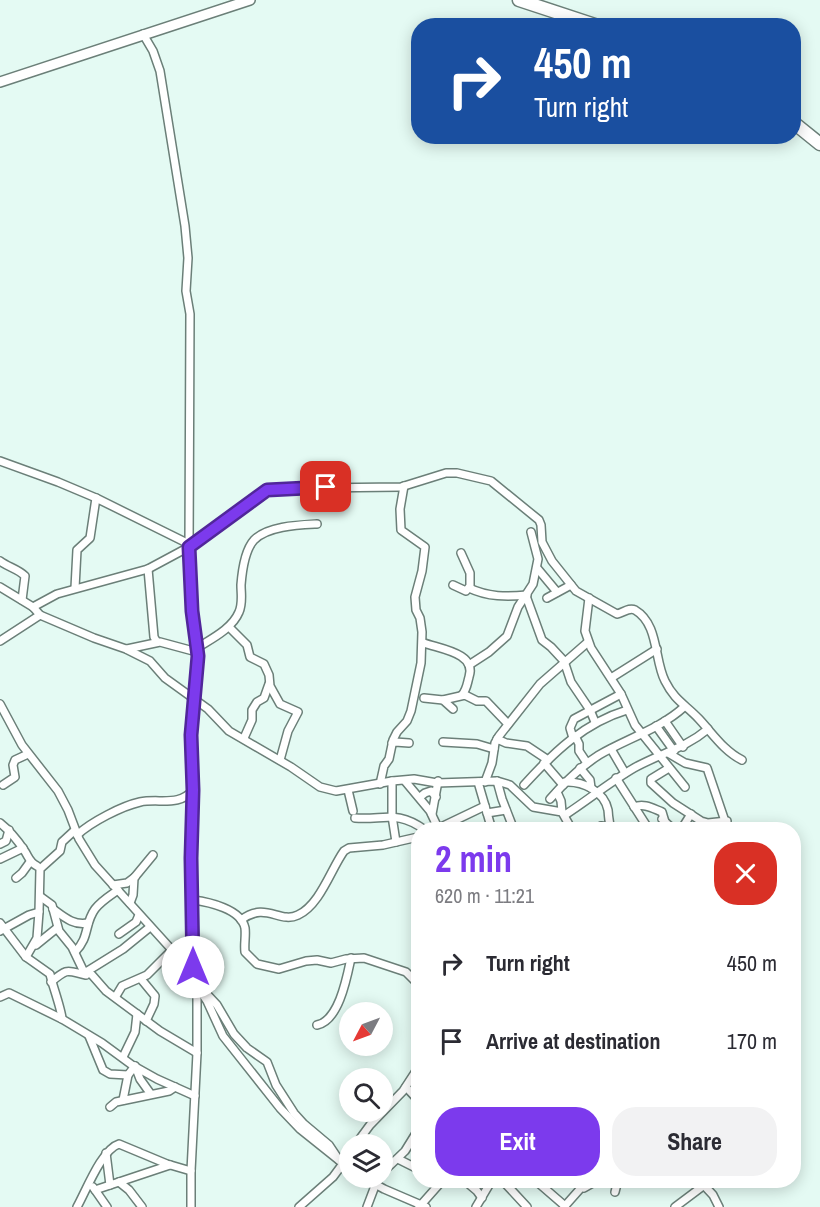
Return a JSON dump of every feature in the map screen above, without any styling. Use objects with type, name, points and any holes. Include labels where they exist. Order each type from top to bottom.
[{"type":"highway","points":[[519,0],[574,18]]},
{"type":"highway","points":[[801,129],[820,144]]},
{"type":"main road","points":[[0,82],[249,0]]},
{"type":"street","points":[[143,34],[153,51],[160,71],[188,249],[186,288],[190,326],[189,546],[198,670],[191,735],[193,790],[191,858],[197,1053],[191,1207]]},
{"type":"street","points":[[0,461],[96,498],[189,546]]},
{"type":"street","points":[[33,607],[57,594],[75,588],[148,569],[189,546],[267,490],[404,486],[446,473],[457,473],[491,481],[539,520],[542,525],[542,542],[552,561],[580,594],[617,614],[630,609],[635,610],[653,636],[659,666],[674,697],[693,713],[730,753],[742,760]]},
{"type":"street","points":[[380,784],[397,732],[407,722],[421,663],[422,632],[415,597],[426,552],[423,544],[401,530],[400,509],[404,486]]},
{"type":"street","points":[[75,588],[77,550],[89,539],[96,498]]},
{"type":"street","points":[[126,649],[157,642],[197,650],[229,627],[239,613],[242,600],[243,566],[253,541],[271,531],[286,527],[317,524]]},
{"type":"street","points":[[469,665],[505,638],[518,607],[533,584],[537,568],[537,554],[531,532]]},
{"type":"street","points":[[461,553],[470,573],[470,588]]},
{"type":"street","points":[[0,561],[25,576],[22,600]]},
{"type":"street","points":[[537,568],[557,592]]},
{"type":"street","points":[[148,569],[154,637],[157,642]]},
{"type":"street","points":[[533,584],[539,579],[547,579]]},
{"type":"street","points":[[453,585],[463,590],[470,588],[484,594],[505,597],[527,595]]},
{"type":"street","points":[[547,598],[572,585]]},
{"type":"street","points":[[0,587],[33,607],[40,615],[126,649],[150,661],[165,678],[208,709],[229,730],[320,787],[336,791],[348,790],[414,779],[497,781],[510,785],[533,807],[563,814]]},
{"type":"street","points":[[527,595],[542,640],[564,661],[571,682],[590,710],[595,722]]},
{"type":"street","points":[[589,598],[585,622],[588,642],[621,694],[627,710],[642,733],[685,786]]},
{"type":"street","points":[[0,641],[40,615]]},
{"type":"street","points":[[229,627],[247,645],[250,657],[264,664],[269,675],[265,697],[257,702],[252,710],[252,720],[244,738]]},
{"type":"street","points":[[490,822],[481,782],[492,763],[497,739],[540,684],[588,642]]},
{"type":"street","points":[[424,643],[460,655],[469,665],[471,673],[466,690],[462,695]]},
{"type":"street","points":[[611,678],[657,649]]},
{"type":"street","points":[[269,684],[282,706],[298,712],[285,741],[280,760]]},
{"type":"street","points":[[608,822],[606,807],[594,790],[571,724],[574,719],[621,694]]},
{"type":"street","points":[[424,698],[443,700],[462,695],[477,701],[486,701],[508,724]]},
{"type":"street","points":[[443,700],[453,709]]},
{"type":"street","points":[[0,704],[28,754],[58,791],[76,832],[98,868],[172,950],[207,1001],[223,1036],[280,1108],[300,1129],[339,1162]]},
{"type":"street","points":[[550,799],[584,766],[610,749],[665,721],[684,707]]},
{"type":"street","points":[[524,785],[546,761],[574,737],[595,722],[627,710]]},
{"type":"street","points":[[665,721],[683,747]]},
{"type":"street","points":[[656,726],[671,752],[685,763],[707,768],[727,821],[718,822]]},
{"type":"street","points":[[563,814],[594,790],[659,755],[683,747],[708,729]]},
{"type":"street","points":[[497,739],[506,743],[527,746],[546,761],[566,782],[594,790]]},
{"type":"street","points":[[394,742],[409,743]]},
{"type":"street","points":[[443,742],[477,744],[494,749]]},
{"type":"street","points":[[610,749],[625,773]]},
{"type":"street","points":[[3,785],[15,777],[15,760],[28,754]]},
{"type":"street","points":[[669,768],[654,776],[651,783],[660,793],[706,822]]},
{"type":"street","points":[[616,778],[644,822]]},
{"type":"street","points":[[392,781],[392,816],[396,842]]},
{"type":"street","points":[[405,781],[419,794],[436,822]]},
{"type":"street","points":[[432,813],[438,781]]},
{"type":"street","points":[[497,781],[511,822]]},
{"type":"street","points":[[26,957],[39,934],[41,897],[39,869],[60,851],[62,842],[92,823],[123,808],[145,802],[173,802],[189,795],[193,790]]},
{"type":"street","points":[[348,790],[354,815],[373,819],[392,816],[413,822]]},
{"type":"street","points":[[419,794],[431,791],[436,797]]},
{"type":"street","points":[[557,792],[563,814],[568,822]]},
{"type":"street","points":[[634,807],[640,805],[662,812],[665,822]]},
{"type":"street","points":[[453,822],[486,809],[506,810]]},
{"type":"street","points":[[686,822],[691,814]]},
{"type":"street","points":[[658,815],[665,822]]},
{"type":"street","points":[[0,823],[23,848],[30,862],[37,866]]},
{"type":"street","points":[[0,844],[6,841],[9,831]]},
{"type":"street","points":[[241,920],[259,911],[297,916],[320,892],[344,851],[349,848],[411,839]]},
{"type":"street","points":[[0,859],[23,848]]},
{"type":"street","points":[[75,952],[85,940],[88,923],[96,908],[115,887],[135,877],[153,855]]},
{"type":"street","points":[[16,878],[30,862]]},
{"type":"street","points":[[130,903],[135,877]]},
{"type":"street","points":[[41,897],[50,903],[57,928],[75,952],[81,967],[103,988],[146,1021],[197,1053]]},
{"type":"street","points":[[193,900],[212,902],[241,920],[244,926],[246,952],[257,964],[283,968],[306,961],[331,963],[351,958],[364,958],[399,969],[411,977]]},
{"type":"street","points":[[53,909],[73,922],[88,923]]},
{"type":"street","points":[[39,912],[2,927],[26,957],[50,978],[62,1012],[62,1019]]},
{"type":"street","points":[[119,933],[136,922],[139,915]]},
{"type":"street","points":[[50,978],[71,970],[85,975],[89,974],[150,927]]},
{"type":"street","points":[[34,946],[57,928]]},
{"type":"street","points":[[116,996],[122,986],[147,975],[172,950]]},
{"type":"street","points":[[316,1025],[328,1019],[341,996],[351,958]]},
{"type":"street","points":[[141,979],[155,996],[146,1021]]},
{"type":"street","points":[[195,981],[217,1005],[234,1034],[267,1062],[276,1085],[294,1113],[328,1145],[339,1160]]},
{"type":"street","points":[[0,986],[3,995],[62,1019],[135,1066],[195,1096]]},
{"type":"street","points":[[123,1057],[135,1032],[137,1014]]},
{"type":"street","points":[[86,1034],[92,1041],[104,1070],[110,1074],[128,1076]]},
{"type":"street","points":[[123,1100],[128,1076],[135,1066]]},
{"type":"street","points":[[135,1066],[140,1079],[150,1093]]},
{"type":"street","points":[[363,1134],[411,1079]]},
{"type":"street","points":[[110,1107],[123,1100],[169,1091],[175,1087]]},
{"type":"street","points":[[406,1087],[411,1092]]},
{"type":"street","points":[[393,1163],[411,1140]]},
{"type":"street","points":[[77,1207],[92,1187],[106,1153],[114,1145],[119,1144],[191,1171]]},
{"type":"street","points":[[106,1153],[110,1185]]},
{"type":"street","points":[[398,1159],[411,1163]]},
{"type":"street","points":[[92,1187],[110,1185],[170,1165]]},
{"type":"street","points":[[299,1207],[339,1168]]},
{"type":"street","points":[[119,1182],[142,1207]]},
{"type":"street","points":[[92,1187],[107,1207]]},
{"type":"street","points":[[374,1188],[367,1204],[376,1207]]},
{"type":"street","points":[[390,1188],[422,1206],[437,1188]]},
{"type":"street","points":[[473,1188],[482,1198]]},
{"type":"street","points":[[476,1207],[488,1188]]},
{"type":"street","points":[[509,1188],[527,1207]]},
{"type":"street","points":[[544,1188],[564,1207],[581,1188]]},
{"type":"street","points":[[615,1192],[616,1188]]},
{"type":"street","points":[[675,1207],[696,1188]]},
{"type":"street","points":[[706,1188],[719,1207]]},
{"type":"street","points":[[310,1207],[312,1196]]},
{"type":"route","points":[[193,967],[191,735],[198,656],[192,611],[189,547],[267,490],[326,487]]}]
